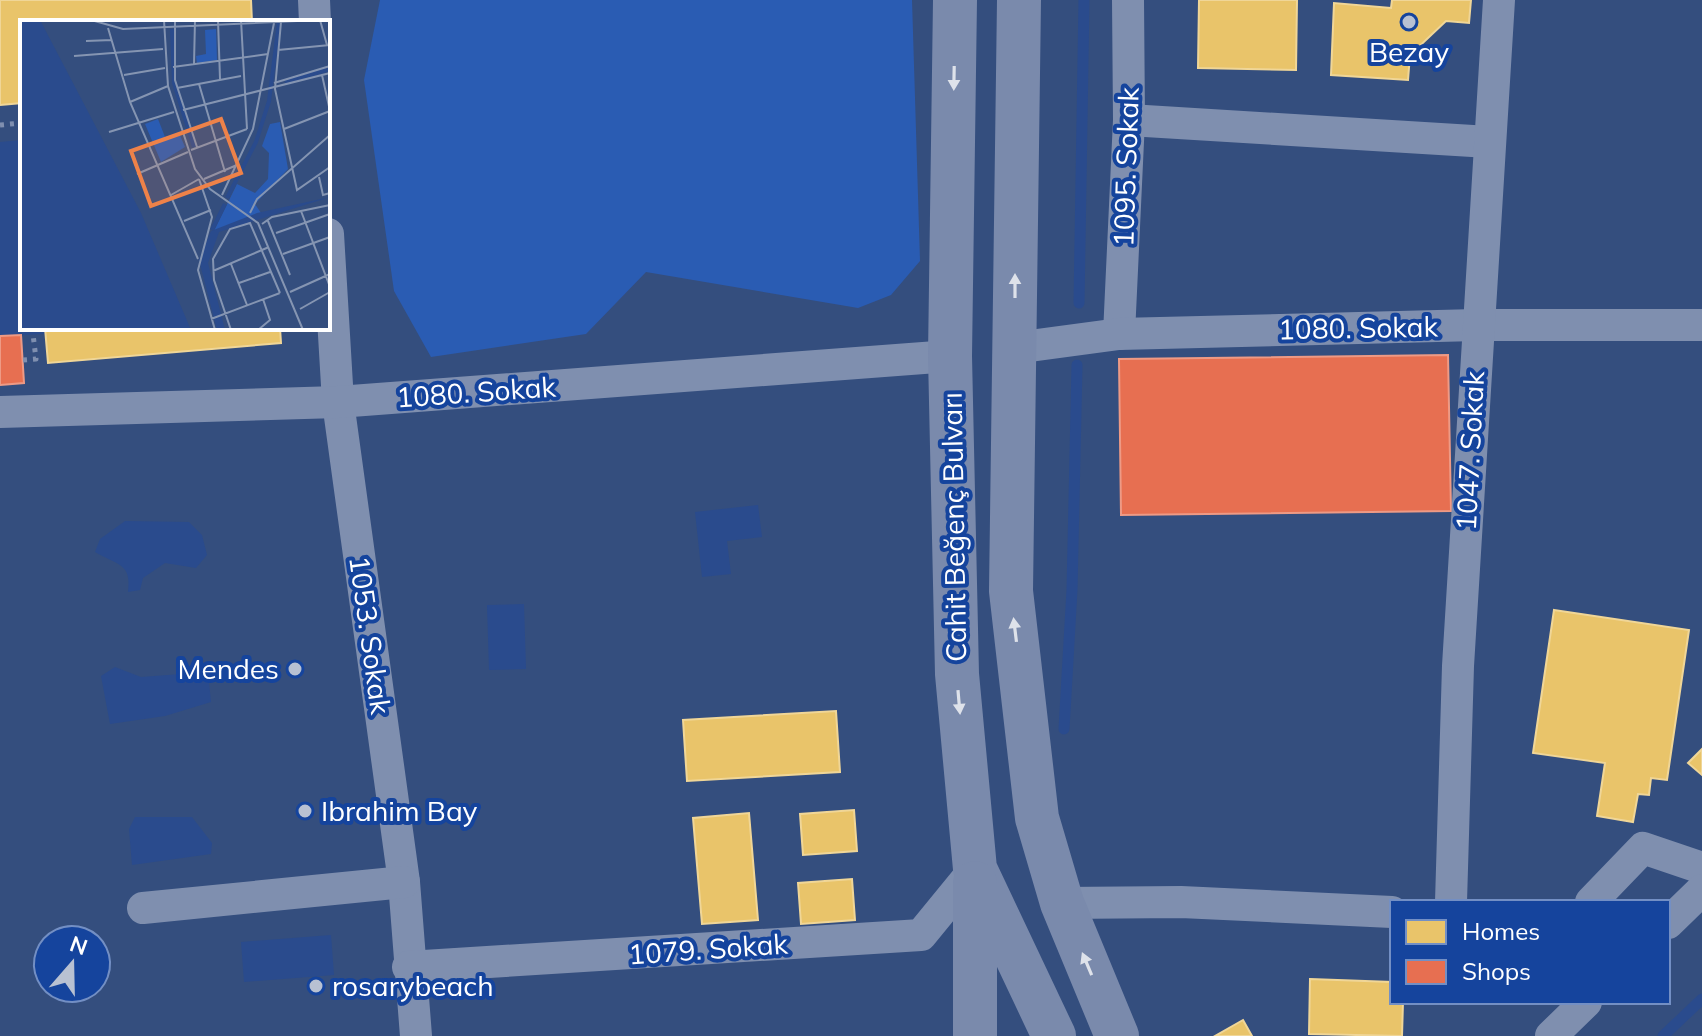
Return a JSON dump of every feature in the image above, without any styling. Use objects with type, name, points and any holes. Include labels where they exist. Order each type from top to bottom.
[{"type":"main road","name":"Cahit Beğenç Bulvarı","points":[[955,0],[950,356],[957,674],[975,869],[1054,1036]]},
{"type":"main road","name":"Cahit Beğenç Bulvarı","points":[[1019,0],[1011,591],[1037,818],[1062,903],[1117,1036]]},
{"type":"main road","points":[[975,1036],[975,869],[1037,818]]},
{"type":"street","points":[[314,0],[315,20]]},
{"type":"street","name":"1095. Sokak","points":[[1119,334],[1129,120],[1128,0]]},
{"type":"street","name":"1047. Sokak","points":[[1451,900],[1458,666],[1499,0]]},
{"type":"street","points":[[1129,120],[1489,142]]},
{"type":"street","name":"1053. Sokak","points":[[330,268],[338,402],[404,882],[408,967],[416,1036]]},
{"type":"street","name":"1080. Sokak","points":[[1015,348],[1119,334],[1477,325],[1702,325]]},
{"type":"street","name":"1080. Sokak","points":[[0,412],[338,402],[950,356]]},
{"type":"street","points":[[1593,900],[1643,848],[1702,868]]},
{"type":"street","name":"1079. Sokak","points":[[408,967],[921,935],[975,869]]},
{"type":"street","points":[[143,908],[404,882]]},
{"type":"street","points":[[1670,921],[1702,890]]},
{"type":"street","points":[[1062,903],[1181,902],[1390,912]]},
{"type":"street","points":[[1551,1036],[1584,1004]]},
{"type":"path","points":[[0,125],[20,123]]},
{"type":"path","points":[[23,360],[36,359],[33,334]]},
{"type":"shaded area","points":[[380,0],[912,0],[920,261],[891,295],[858,308],[646,272],[586,334],[431,357],[394,291],[364,80]]},
{"type":"shaded area","points":[[20,140],[20,330],[45,330],[45,334],[0,336],[0,142]]},
{"type":"shaded area","points":[[758,505],[762,537],[727,541],[731,574],[702,577],[695,512]]},
{"type":"shaded area","points":[[125,521],[189,522],[202,535],[207,555],[196,568],[165,563],[143,578],[140,590],[128,592],[125,570],[95,552],[100,539]]},
{"type":"shaded area","points":[[524,604],[526,669],[489,670],[487,605]]},
{"type":"shaded area","points":[[115,667],[141,677],[208,672],[211,702],[165,716],[110,724],[101,676]]},
{"type":"shaded area","points":[[135,817],[192,817],[212,843],[211,854],[132,865],[129,829]]},
{"type":"shaded area","points":[[331,935],[334,975],[244,982],[241,942]]},
{"type":"building: Homes","points":[[0,0],[251,0],[252,20],[20,20],[20,103],[0,105]]},
{"type":"building: Homes","points":[[1199,0],[1297,0],[1296,70],[1198,68]]},
{"type":"building: Homes","points":[[1392,0],[1471,0],[1469,23],[1446,21],[1410,55],[1408,80],[1331,75],[1334,3],[1391,8]]},
{"type":"building: Homes","points":[[45,330],[280,330],[281,343],[48,363]]},
{"type":"building: Homes","points":[[1554,610],[1689,630],[1667,780],[1651,778],[1649,795],[1638,794],[1633,822],[1597,816],[1605,763],[1533,753]]},
{"type":"building: Homes","points":[[836,711],[840,772],[687,781],[683,720]]},
{"type":"building: Homes","points":[[1702,749],[1702,775],[1688,763]]},
{"type":"building: Homes","points":[[854,810],[857,851],[803,855],[800,814]]},
{"type":"building: Homes","points":[[749,813],[758,920],[702,924],[693,818]]},
{"type":"building: Homes","points":[[852,879],[855,920],[801,924],[798,883]]},
{"type":"building: Homes","points":[[1310,979],[1390,982],[1390,1004],[1403,1004],[1402,1036],[1309,1034]]},
{"type":"building: Homes","points":[[1243,1020],[1252,1036],[1215,1036]]},
{"type":"building: Shops","points":[[21,335],[24,383],[0,385],[0,336]]},
{"type":"building: Shops","points":[[1448,355],[1451,511],[1121,515],[1119,359]]},
{"type":"waterway","points":[[1079,303],[1084,0]]},
{"type":"waterway","points":[[1064,729],[1072,590],[1077,365]]},
{"type":"waterway","points":[[1663,1036],[1702,999]]},
{"type":"place","name":"Bezay","points":[[1409,22]]},
{"type":"place","name":"Mendes","points":[[295,669]]},
{"type":"place","name":"Ibrahim Bay","points":[[305,811]]},
{"type":"place","name":"rosarybeach","points":[[316,986]]}]
